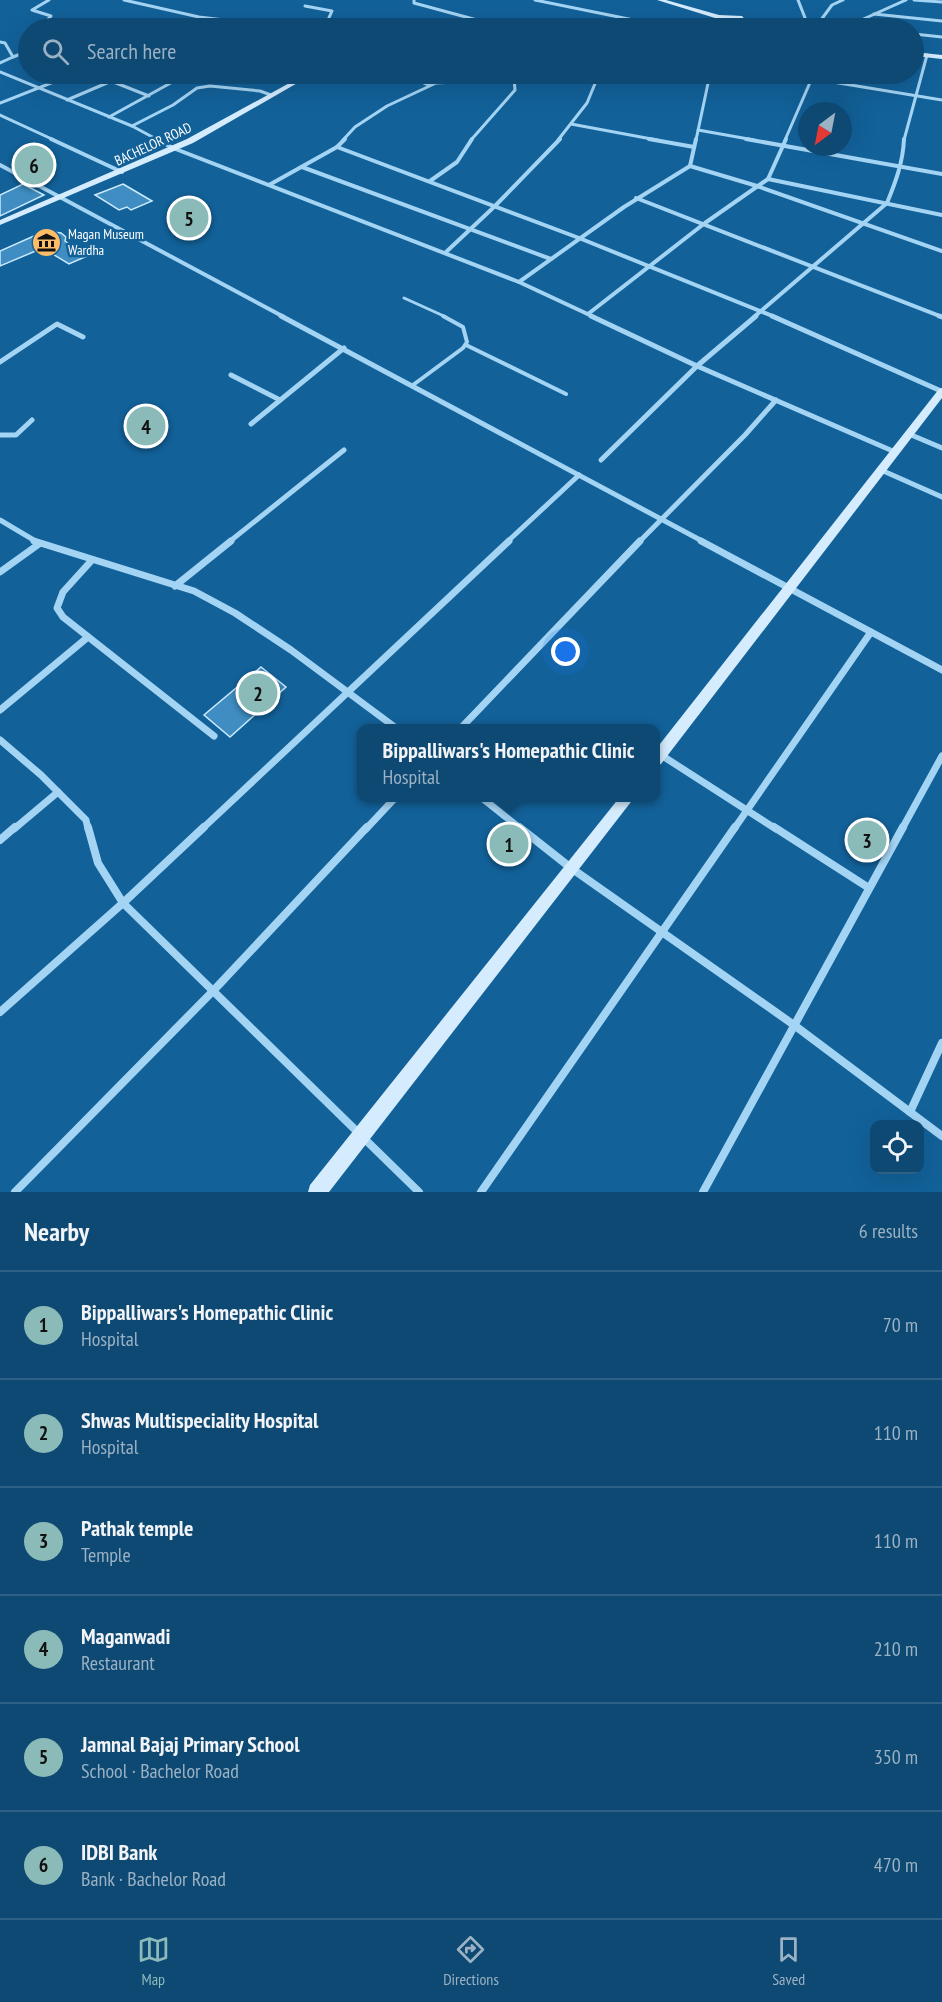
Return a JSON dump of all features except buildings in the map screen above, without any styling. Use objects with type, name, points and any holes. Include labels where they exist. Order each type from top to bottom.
[{"type":"main road","points":[[660,0],[711,18]]},
{"type":"main road","points":[[674,0],[739,18]]},
{"type":"main road","points":[[924,55],[942,57]]},
{"type":"main road","name":"BACHELOR ROAD","points":[[0,223],[173,148],[290,84]]},
{"type":"main road","points":[[660,754],[942,391]]},
{"type":"main road","points":[[317,1192],[624,802]]},
{"type":"street","points":[[49,0],[32,10],[51,16],[49,18]]},
{"type":"street","points":[[124,0],[207,18]]},
{"type":"street","points":[[414,0],[414,3],[470,18]]},
{"type":"street","points":[[535,0],[624,18]]},
{"type":"street","points":[[798,0],[805,18]]},
{"type":"street","points":[[822,18],[832,5],[843,0]]},
{"type":"street","points":[[865,18],[906,0]]},
{"type":"street","points":[[914,0],[942,2]]},
{"type":"street","points":[[305,6],[332,11],[329,18]]},
{"type":"street","points":[[874,14],[913,18]]},
{"type":"street","points":[[924,19],[942,21]]},
{"type":"street","points":[[924,35],[942,37]]},
{"type":"street","points":[[0,42],[5,43],[13,57]]},
{"type":"street","points":[[0,63],[18,55]]},
{"type":"street","points":[[924,66],[927,55]]},
{"type":"street","points":[[0,72],[18,80]]},
{"type":"street","points":[[28,84],[132,126],[173,148],[519,282],[697,366],[895,452]]},
{"type":"street","points":[[0,103],[48,84]]},
{"type":"street","points":[[67,100],[104,84]]},
{"type":"street","points":[[119,84],[149,96]]},
{"type":"street","points":[[109,117],[170,84]]},
{"type":"street","points":[[426,84],[430,86]]},
{"type":"street","points":[[269,185],[337,147],[363,122],[387,106],[430,86],[451,84]]},
{"type":"street","points":[[430,181],[457,162],[471,141],[515,90],[514,84]]},
{"type":"street","points":[[445,254],[495,206],[571,124],[587,103],[596,84]]},
{"type":"street","points":[[690,166],[708,84]]},
{"type":"street","points":[[588,314],[705,223],[768,179],[809,84]]},
{"type":"street","points":[[847,84],[942,100]]},
{"type":"street","points":[[601,460],[697,366],[887,203],[901,166],[904,137],[919,84]]},
{"type":"street","points":[[132,126],[173,105],[197,88],[210,86],[260,91],[271,95]]},
{"type":"street","points":[[0,115],[122,172]]},
{"type":"street","points":[[571,124],[694,147]]},
{"type":"street","points":[[698,130],[942,174]]},
{"type":"street","points":[[337,147],[579,238],[761,311],[942,391]]},
{"type":"street","points":[[0,165],[942,670]]},
{"type":"street","points":[[519,282],[636,198],[690,166],[757,186],[942,251]]},
{"type":"street","points":[[302,167],[551,258]]},
{"type":"street","points":[[768,179],[942,215]]},
{"type":"street","points":[[636,198],[942,317]]},
{"type":"street","points":[[0,362],[57,324],[83,337]]},
{"type":"street","points":[[251,424],[344,348]]},
{"type":"street","points":[[231,375],[280,400]]},
{"type":"street","points":[[466,724],[661,519],[745,435],[776,400]]},
{"type":"street","points":[[0,435],[16,435],[32,420]]},
{"type":"street","points":[[909,434],[942,448]]},
{"type":"street","points":[[175,586],[344,450]]},
{"type":"street","points":[[881,470],[942,497]]},
{"type":"street","points":[[0,1012],[123,903],[579,475]]},
{"type":"street","points":[[0,520],[39,544],[194,591],[235,613],[349,691],[390,724]]},
{"type":"street","points":[[0,572],[39,544]]},
{"type":"street","points":[[92,560],[63,592],[57,608],[63,617],[214,736]]},
{"type":"street","points":[[481,1192],[872,632]]},
{"type":"street","points":[[0,710],[88,637]]},
{"type":"street","points":[[0,740],[86,820],[98,863],[123,903],[363,1134],[420,1192]]},
{"type":"street","points":[[703,1192],[942,756]]},
{"type":"street","points":[[660,758],[747,810],[869,888]]},
{"type":"street","points":[[0,840],[58,792]]},
{"type":"street","points":[[15,1192],[214,990],[391,802]]},
{"type":"street","points":[[487,802],[571,868],[794,1025],[942,1136]]},
{"type":"street","points":[[910,1112],[942,1043]]},
{"type":"lane","points":[[404,298],[459,323],[463,327],[466,345]]},
{"type":"lane","points":[[413,385],[466,345]]},
{"type":"lane","points":[[466,345],[566,394]]},
{"type":"place","name":"IDBI Bank","points":[[34,165]]},
{"type":"place","name":"Jamnal Bajaj Primary School","points":[[189,218]]},
{"type":"place","name":"Magan Museum Wardha","points":[[47,242]]},
{"type":"place","name":"Maganwadi","points":[[146,426]]},
{"type":"place","name":"Shwas Multispeciality Hospital","points":[[258,693]]},
{"type":"place","name":"Pathak temple","points":[[867,840]]},
{"type":"place","name":"Bippalliwars's Homepathic Clinic","points":[[509,844]]}]
